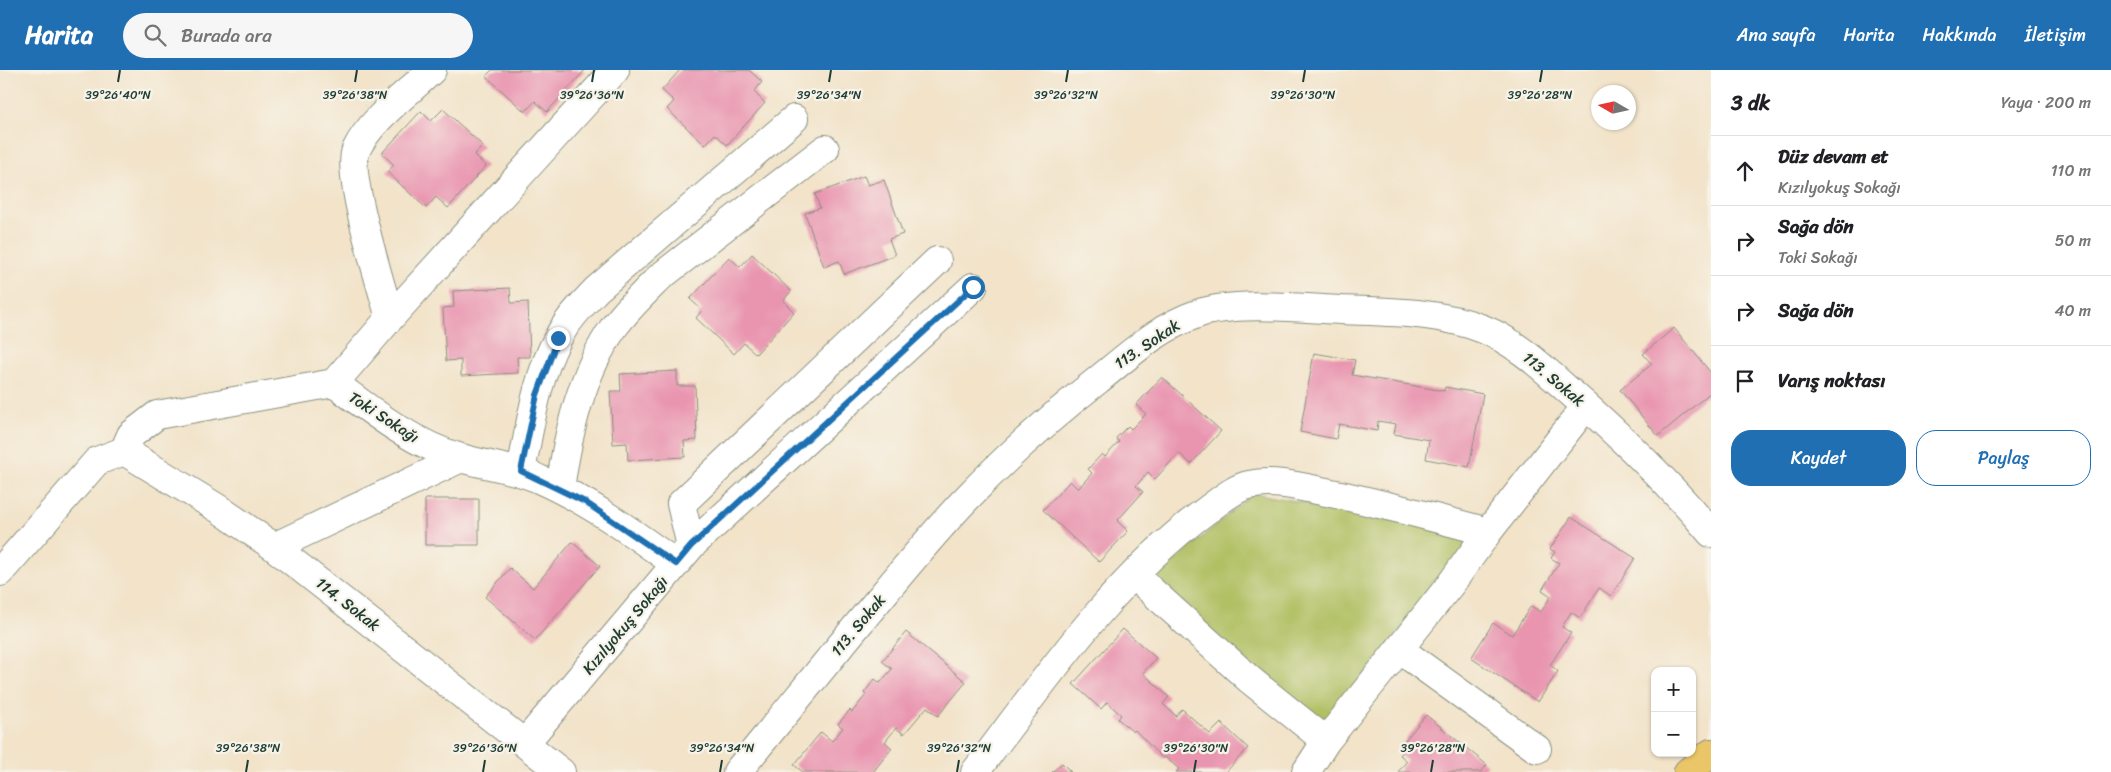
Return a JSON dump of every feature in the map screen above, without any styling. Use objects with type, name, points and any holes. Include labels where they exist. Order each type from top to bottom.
[{"type":"main road","points":[[1688,772],[1711,753]]},
{"type":"street","points":[[390,318],[357,194],[353,167],[355,153],[373,125],[432,70]]},
{"type":"street","points":[[0,572],[97,461],[124,451],[131,435],[157,415],[334,383],[390,318],[615,70]]},
{"type":"street","points":[[521,471],[537,395],[548,362],[558,338],[574,314],[596,290],[794,119]]},
{"type":"street","points":[[560,489],[573,419],[599,352],[614,327],[637,299],[660,276],[825,149]]},
{"type":"street","points":[[684,555],[681,504],[938,261]]},
{"type":"street","name":"Kızılyokuş Sokağı","points":[[525,743],[684,555],[973,287]]},
{"type":"street","name":"113. Sokak","points":[[737,772],[912,560],[967,498],[1007,458],[1076,397],[1170,324],[1200,313],[1236,308],[1275,307],[1411,314],[1456,320],[1485,330],[1511,344],[1544,369],[1586,406],[1659,476],[1711,533]]},
{"type":"street","name":"Toki Sokağı","points":[[334,383],[390,425],[435,449],[461,458],[521,471],[560,489],[684,555]]},
{"type":"street","points":[[1306,772],[1326,741],[1450,585],[1488,532],[1586,406]]},
{"type":"street","name":"114. Sokak","points":[[124,451],[219,509],[274,547],[561,772]]},
{"type":"street","points":[[274,547],[461,458]]},
{"type":"street","points":[[975,772],[1041,685],[1108,602],[1183,528],[1233,492],[1248,485],[1267,483],[1292,485],[1385,504],[1488,532]]},
{"type":"street","points":[[1134,575],[1249,679],[1326,741]]},
{"type":"street","points":[[1399,649],[1537,749]]},
{"type":"green space","points":[[1253,493],[1476,536],[1326,723],[1238,656],[1155,578]]},
{"type":"building","points":[[492,70],[585,70],[547,112],[535,101],[525,112],[486,76]]},
{"type":"building","points":[[680,70],[749,70],[762,82],[754,92],[765,103],[727,145],[715,134],[705,145],[667,109],[674,101],[662,90]]},
{"type":"building","points":[[443,109],[483,146],[474,155],[486,166],[448,208],[436,197],[426,208],[387,172],[394,165],[382,153],[421,111],[431,121]]},
{"type":"building","points":[[864,176],[868,185],[884,180],[903,234],[889,239],[895,255],[844,274],[839,261],[824,267],[805,213],[820,208],[815,194]]},
{"type":"building","points":[[752,254],[791,291],[783,301],[794,312],[756,354],[744,343],[734,354],[696,318],[702,310],[690,299],[729,257],[740,267]]},
{"type":"building","points":[[510,288],[511,303],[528,302],[530,357],[517,357],[518,373],[461,376],[461,360],[446,361],[443,308],[454,307],[453,291]]},
{"type":"building","points":[[1674,328],[1711,373],[1711,392],[1658,436],[1620,390],[1652,364],[1643,354]]},
{"type":"building","points":[[1314,353],[1355,360],[1352,375],[1444,391],[1445,387],[1483,394],[1469,467],[1426,459],[1429,440],[1394,434],[1396,424],[1378,421],[1377,431],[1339,424],[1336,439],[1300,432]]},
{"type":"building","points":[[677,371],[677,386],[695,386],[697,440],[684,441],[685,457],[628,460],[627,443],[613,444],[610,391],[621,391],[620,374]]},
{"type":"building","points":[[1162,377],[1221,431],[1191,464],[1179,453],[1155,479],[1148,472],[1136,486],[1143,492],[1117,521],[1128,531],[1099,562],[1043,510],[1070,481],[1078,489],[1092,473],[1088,469],[1102,454],[1105,457],[1119,442],[1116,438],[1128,426],[1131,429],[1146,414],[1136,405]]},
{"type":"building","points":[[425,499],[479,499],[479,545],[425,545]]},
{"type":"building","points":[[1571,517],[1635,558],[1611,596],[1599,588],[1580,618],[1571,612],[1562,627],[1571,633],[1550,665],[1558,671],[1538,702],[1471,658],[1493,623],[1512,635],[1531,606],[1541,612],[1551,596],[1542,590],[1559,563],[1551,558],[1555,552],[1550,549]]},
{"type":"building","points":[[572,542],[600,566],[535,640],[485,597],[510,568],[533,588]]},
{"type":"building","points":[[1123,629],[1156,658],[1143,673],[1169,697],[1163,704],[1176,716],[1182,709],[1210,734],[1221,723],[1248,748],[1226,772],[1176,772],[1179,769],[1165,757],[1163,759],[1135,730],[1133,732],[1118,719],[1121,715],[1107,702],[1101,709],[1073,684]]},
{"type":"building","points":[[906,632],[966,682],[938,716],[927,707],[904,734],[896,728],[885,742],[892,748],[873,772],[803,772],[794,765],[821,732],[832,741],[843,728],[838,724],[850,710],[852,712],[866,695],[864,693],[875,679],[880,683],[892,669],[882,661]]},
{"type":"building","points":[[1426,715],[1487,765],[1481,772],[1398,772],[1407,761],[1400,755],[1405,749],[1401,745]]},
{"type":"building","points":[[1062,763],[1071,772],[1052,772]]},
{"type":"route","points":[[558,338],[537,395],[521,471],[541,479],[612,518],[676,564],[691,546],[973,287]]}]
